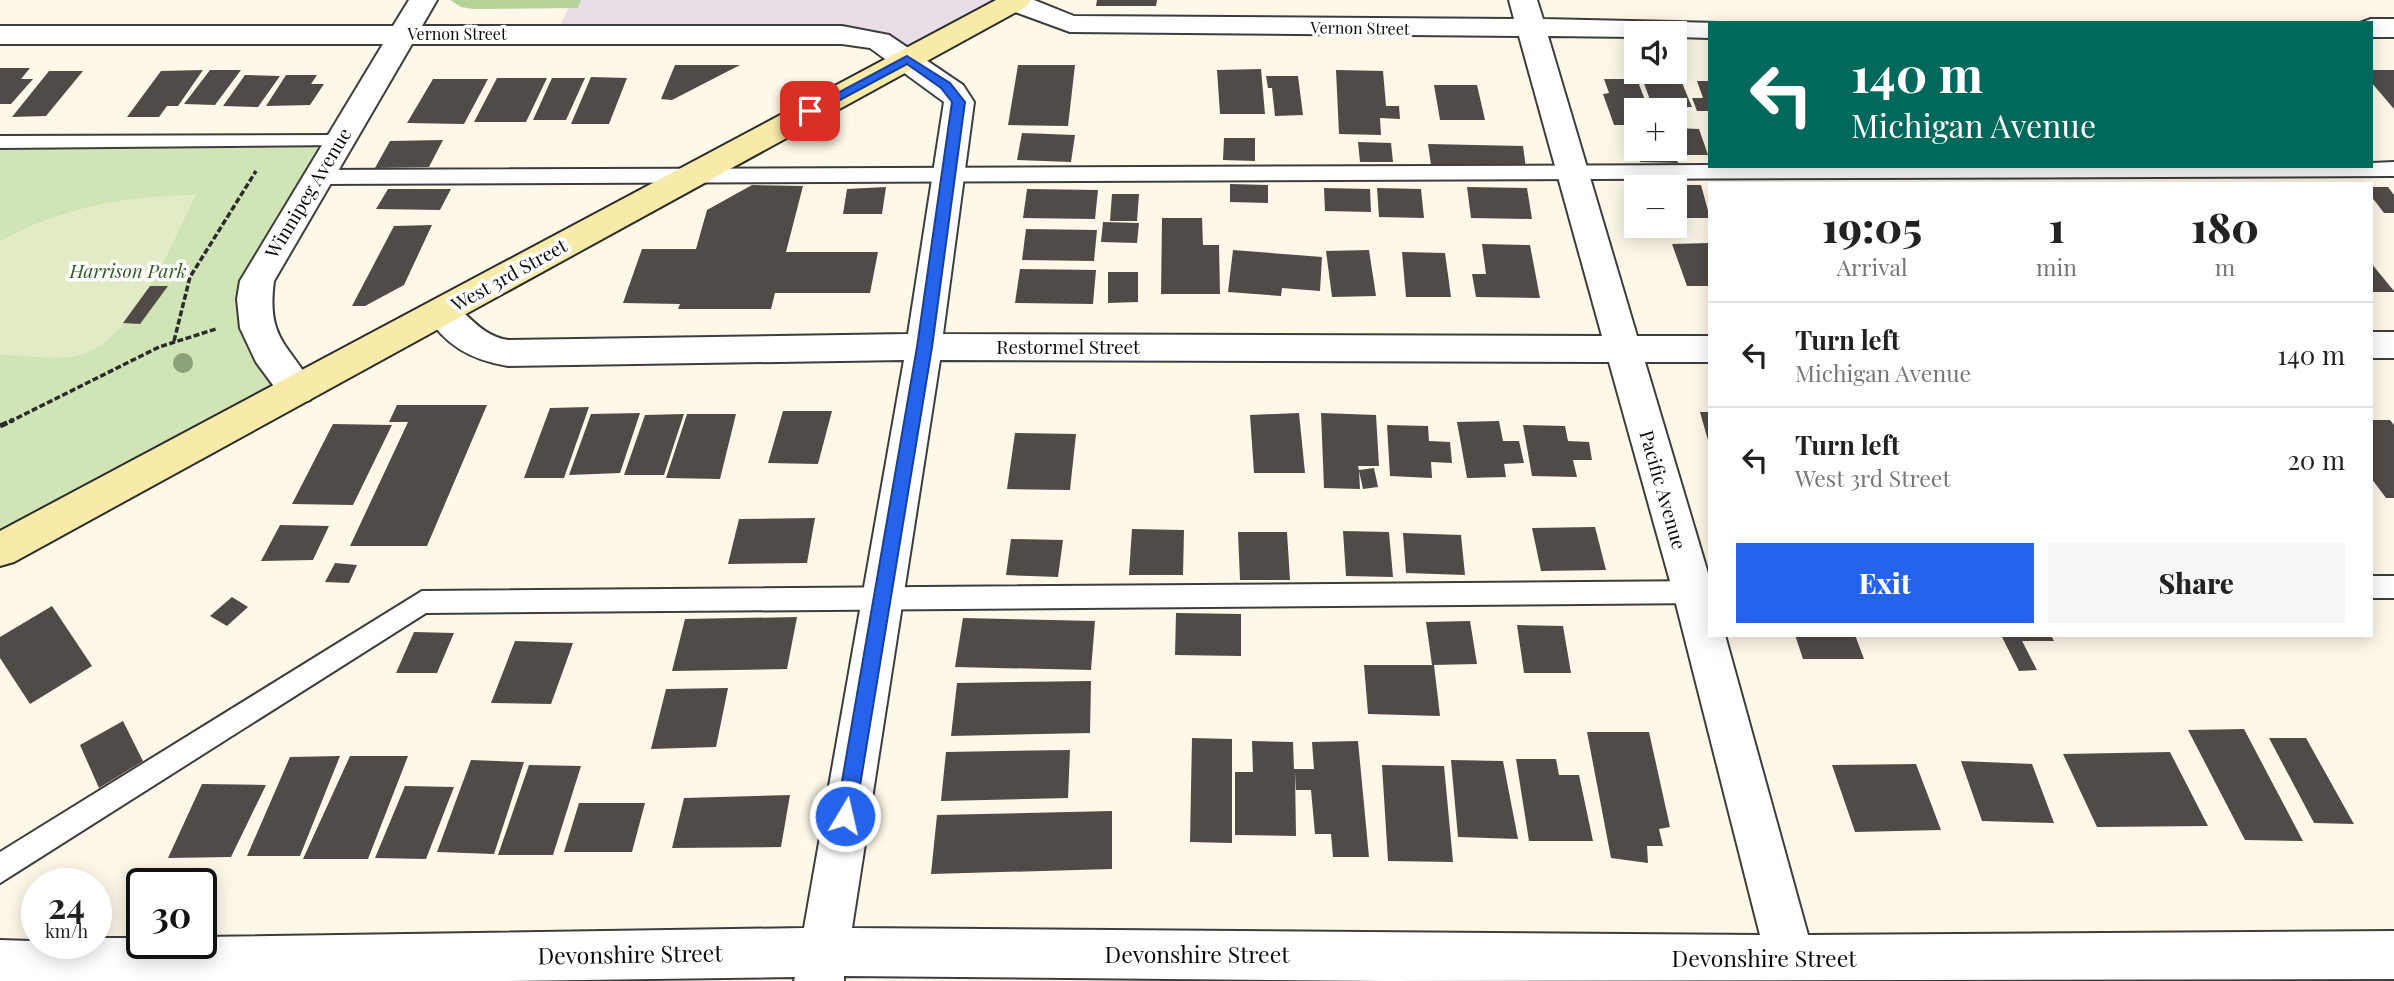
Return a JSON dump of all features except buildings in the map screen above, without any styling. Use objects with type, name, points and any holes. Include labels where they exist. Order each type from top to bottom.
[{"type":"main road","name":"West 3rd Street","points":[[0,550],[1016,1]]},
{"type":"street","name":"Winnipeg Avenue","points":[[297,390],[264,349],[254,318],[255,292],[263,268],[423,0]]},
{"type":"street","name":"Vernon Street","points":[[1016,1],[1070,24],[1527,15],[1708,29]]},
{"type":"street","name":"Pacific Avenue","points":[[1527,15],[1623,349],[1708,621]]},
{"type":"street","points":[[2373,28],[2394,28]]},
{"type":"street","name":"Vernon Street","points":[[0,35],[842,34],[879,41],[946,85],[958,102],[925,347],[821,967]]},
{"type":"street","name":"Restormel Street","points":[[442,312],[467,341],[487,350],[508,353],[925,347],[1708,349]]},
{"type":"street","points":[[2373,345],[2394,345]]},
{"type":"street","name":"Pacific Avenue","points":[[1712,637],[1794,971]]},
{"type":"street","name":"Devonshire Street","points":[[0,964],[1794,971],[2394,955]]},
{"type":"lane","points":[[0,142],[339,141]]},
{"type":"lane","points":[[317,177],[2394,169]]},
{"type":"lane","points":[[2373,587],[2394,587]]},
{"type":"lane","points":[[0,869],[422,602],[1701,592]]},
{"type":"path","points":[[174,341],[190,277],[260,165]]},
{"type":"path","points":[[0,426],[174,341],[254,318]]},
{"type":"shaded area","points":[[572,0],[1017,0],[907,59],[879,41],[556,34]]},
{"type":"green space","points":[[450,0],[581,0],[578,8],[473,9],[461,7]]},
{"type":"green space","name":"Harrison Park","points":[[339,141],[257,281],[297,390],[0,549],[0,142]]},
{"type":"green space","points":[[196,195],[163,264],[133,313],[97,348],[67,357],[0,355],[0,241],[46,220],[95,206],[146,198]]},
{"type":"route","points":[[810,111],[907,59],[946,85],[958,102],[925,347],[845,816]]}]
